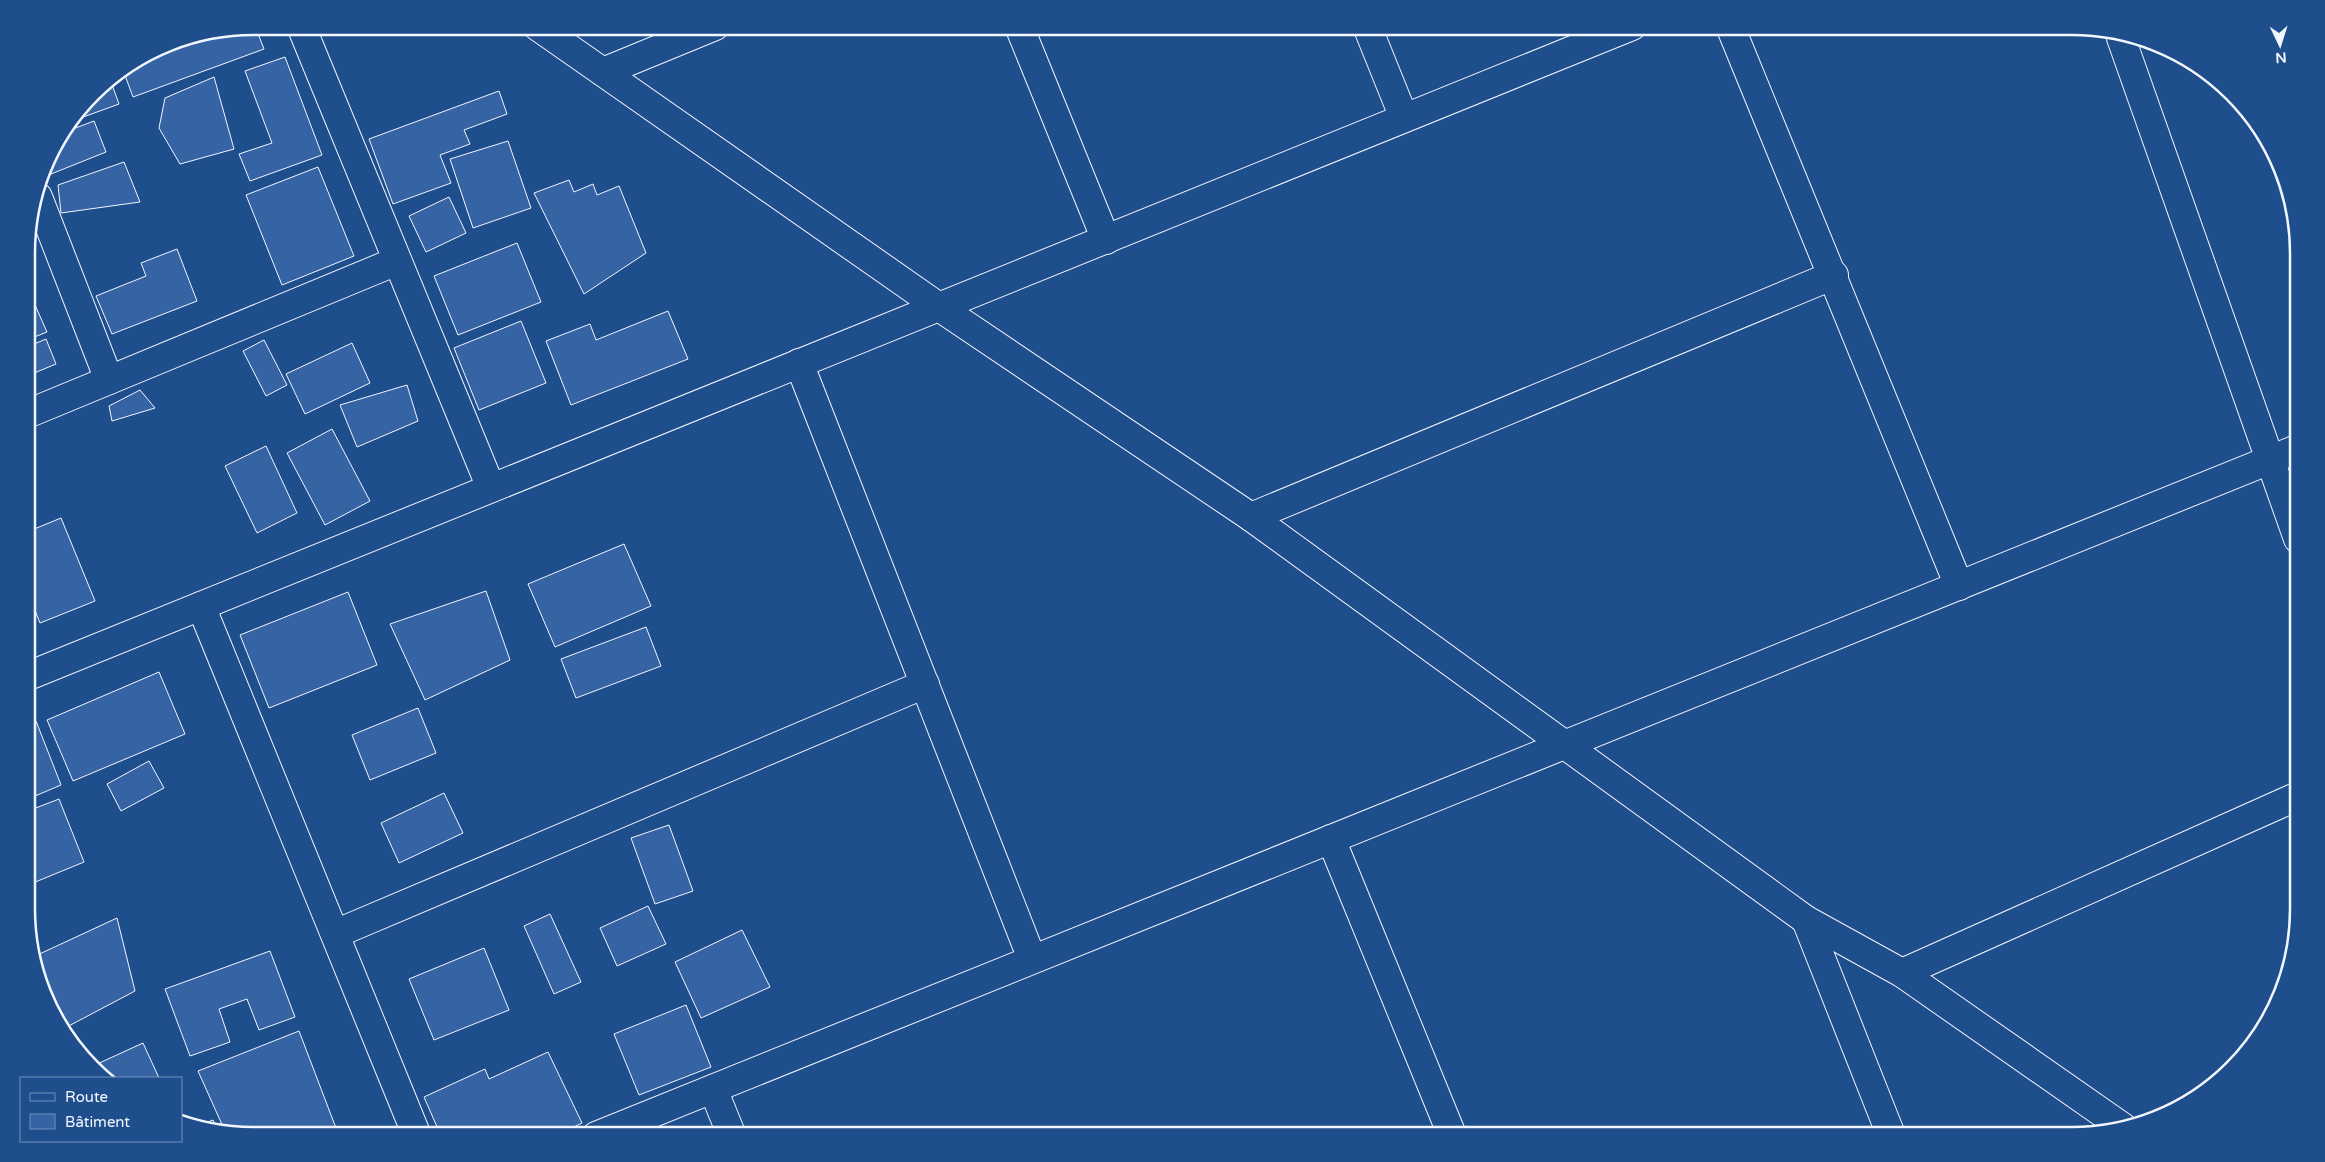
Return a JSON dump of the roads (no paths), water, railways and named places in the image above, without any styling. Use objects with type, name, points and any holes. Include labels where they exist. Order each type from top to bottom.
[{"type":"street","points":[[305,35],[491,488]]},
{"type":"street","points":[[550,35],[939,307],[1251,517],[1806,920],[1902,973],[2116,1123]]},
{"type":"street","points":[[603,72],[693,35]]},
{"type":"street","points":[[1022,35],[1106,240]]},
{"type":"street","points":[[1371,35],[1404,118]]},
{"type":"street","points":[[35,673],[1610,35]]},
{"type":"street","points":[[1734,35],[1834,275],[1959,586]]},
{"type":"street","points":[[2122,41],[2290,517]]},
{"type":"street","points":[[41,204],[109,380]]},
{"type":"street","points":[[35,411],[397,261]]},
{"type":"street","points":[[1251,517],[1834,275]]},
{"type":"street","points":[[799,363],[1032,959]]},
{"type":"street","points":[[618,1127],[2290,452]]},
{"type":"street","points":[[201,606],[413,1127]]},
{"type":"street","points":[[335,934],[925,684]]},
{"type":"street","points":[[1902,973],[2290,800]]},
{"type":"street","points":[[1331,839],[1448,1127]]},
{"type":"street","points":[[1806,920],[1888,1127]]},
{"type":"street","points":[[713,1089],[728,1127]]}]
